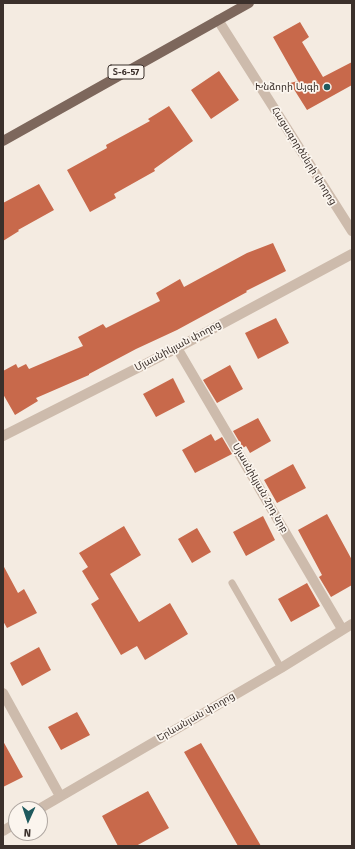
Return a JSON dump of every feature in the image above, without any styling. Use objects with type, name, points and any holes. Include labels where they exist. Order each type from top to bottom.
[{"type":"main road","name":"Տ-6-57","points":[[3,141],[249,3]]},
{"type":"street","name":"Հացագործների փողոց","points":[[218,20],[352,231]]},
{"type":"street","name":"Մյասնիկյան փողոց","points":[[3,436],[177,348],[352,254]]},
{"type":"street","name":"Մյասնիկյան 2րդ նրբ","points":[[177,348],[342,629]]},
{"type":"street","name":"Երևանյան փողոց","points":[[48,803],[281,668],[352,624]]},
{"type":"street","points":[[3,693],[60,796]]},
{"type":"lane","points":[[232,583],[281,668]]},
{"type":"building","points":[[300,22],[309,37],[302,42],[323,77],[352,62],[352,85],[307,110],[290,83],[298,81],[273,37]]},
{"type":"building","points":[[219,71],[239,100],[211,119],[191,90]]},
{"type":"building","points":[[169,106],[193,141],[154,169],[155,171],[114,194],[116,198],[90,212],[67,170],[107,148],[106,145],[150,121],[148,119]]},
{"type":"building","points":[[39,184],[54,210],[18,230],[19,231],[3,241],[3,203]]},
{"type":"building","points":[[273,243],[286,271],[246,291],[247,292],[177,330],[136,349],[89,375],[36,398],[38,401],[15,415],[3,394],[3,371],[16,364],[18,368],[26,364],[29,369],[83,346],[78,337],[103,324],[106,328],[160,301],[156,293],[180,279],[184,287],[247,253]]},
{"type":"building","points":[[276,318],[289,343],[258,359],[245,333]]},
{"type":"building","points":[[230,365],[243,389],[217,403],[203,380]]},
{"type":"building","points":[[173,378],[185,402],[156,417],[143,394]]},
{"type":"building","points":[[258,418],[271,441],[250,453],[246,446],[243,448],[233,431]]},
{"type":"building","points":[[211,434],[215,441],[222,437],[232,454],[195,473],[182,450]]},
{"type":"building","points":[[293,464],[306,488],[277,503],[264,480]]},
{"type":"building","points":[[327,514],[352,560],[352,585],[331,597],[319,577],[322,575],[298,530]]},
{"type":"building","points":[[263,516],[275,540],[246,556],[233,532]]},
{"type":"building","points":[[124,526],[141,555],[110,574],[139,622],[170,603],[188,634],[145,660],[137,646],[121,655],[91,604],[99,599],[82,571],[88,567],[79,553]]},
{"type":"building","points":[[197,528],[211,552],[192,563],[178,539]]},
{"type":"building","points":[[3,565],[18,593],[24,589],[37,613],[7,628],[3,621]]},
{"type":"building","points":[[307,583],[320,606],[291,622],[278,599]]},
{"type":"building","points":[[39,647],[51,670],[22,686],[10,663]]},
{"type":"building","points":[[77,712],[90,735],[61,750],[48,727]]},
{"type":"building","points":[[3,741],[23,777],[3,787]]},
{"type":"building","points":[[201,743],[261,846],[238,846],[184,752]]},
{"type":"building","points":[[148,791],[169,828],[136,846],[118,846],[102,816]]},
{"type":"place","name":"Խնձորի Այգի","points":[[327,87]]}]
